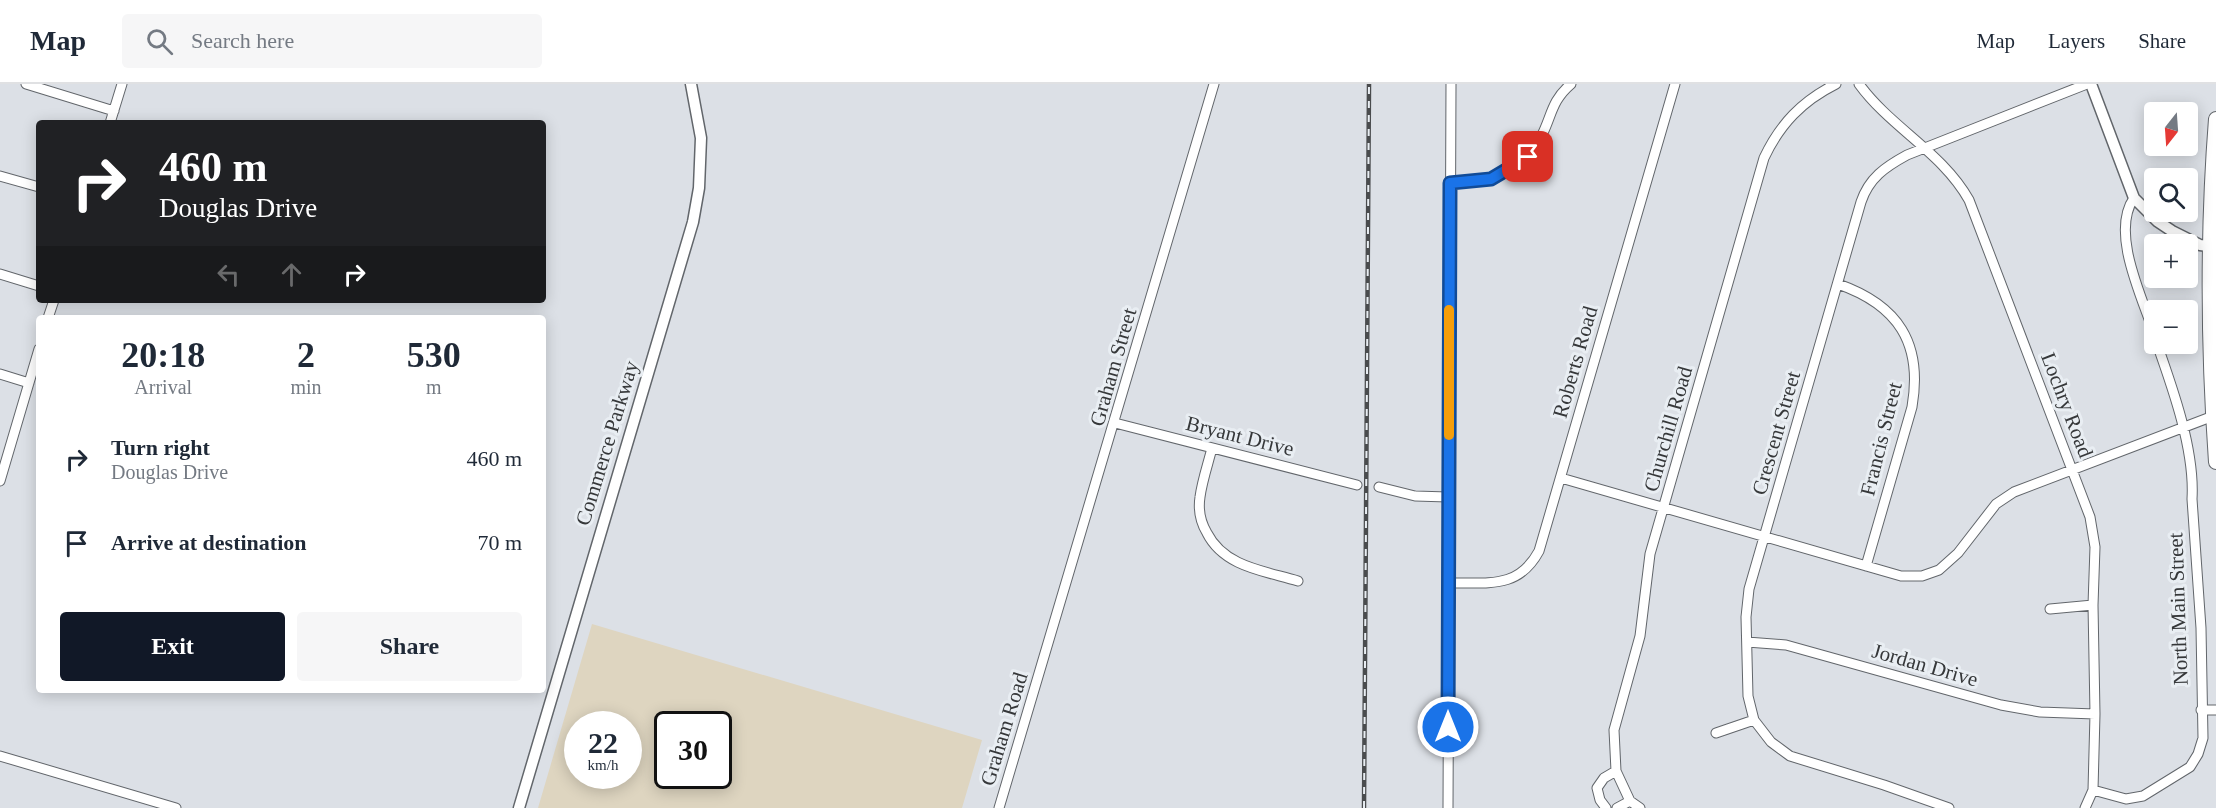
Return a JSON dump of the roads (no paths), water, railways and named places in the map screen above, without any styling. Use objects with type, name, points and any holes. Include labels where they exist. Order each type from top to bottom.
[{"type":"main road","points":[[2216,119],[2212,171],[2213,247],[2209,318],[2216,462]]},
{"type":"street","points":[[26,84],[114,111]]},
{"type":"street","points":[[111,120],[122,84]]},
{"type":"street","name":"Commerce Parkway","points":[[519,808],[693,222],[699,188],[701,138],[691,84]]},
{"type":"street","name":"Graham Street","points":[[1043,660],[1214,84]]},
{"type":"street","points":[[1448,808],[1451,84]]},
{"type":"street","points":[[1450,183],[1491,179],[1528,157],[1542,136],[1547,119],[1556,102],[1571,84]]},
{"type":"street","name":"Roberts Road","points":[[1449,583],[1507,580],[1526,571],[1539,551],[1674,84]]},
{"type":"street","name":"Churchill Road","points":[[1640,808],[1630,801],[1616,771],[1614,730],[1640,636],[1647,568],[1764,158],[1778,133],[1794,112],[1822,91],[1836,84]]},
{"type":"street","name":"Lochry Road","points":[[1859,84],[1879,109],[1937,158],[1969,200],[2090,517],[2095,548],[2092,605],[2095,714],[2094,790]]},
{"type":"street","points":[[2089,84],[2134,198],[2157,221],[2190,240],[2213,247]]},
{"type":"street","name":"Crescent Street","points":[[1949,808],[1790,756],[1771,742],[1754,720],[1748,696],[1746,617],[1749,589],[1861,202],[1868,185],[1884,168],[1907,155],[2089,84]]},
{"type":"street","points":[[0,176],[36,187]]},
{"type":"street","points":[[2134,198],[2125,215],[2125,238],[2144,303]]},
{"type":"street","points":[[0,274],[36,285]]},
{"type":"street","name":"Francis Street","points":[[1838,284],[1856,290],[1876,301],[1889,314],[1904,333],[1914,361],[1915,383],[1912,407],[1866,566]]},
{"type":"street","name":"North Main Street","points":[[2094,790],[2113,797],[2143,796],[2183,773],[2195,761],[2201,746],[2203,729],[2201,628],[2192,498],[2193,480],[2182,427],[2160,354]]},
{"type":"street","points":[[0,481],[36,359]]},
{"type":"street","points":[[0,374],[29,383]]},
{"type":"street","points":[[1560,478],[1901,576],[1922,576],[1940,570],[1958,553],[1996,504],[2014,492],[2214,415]]},
{"type":"street","name":"Bryant Drive","points":[[1115,423],[1356,484]]},
{"type":"street","points":[[1212,448],[1199,498],[1201,519],[1210,540],[1223,555],[1239,564],[1298,581]]},
{"type":"street","points":[[1379,487],[1415,496],[1448,497]]},
{"type":"street","points":[[2050,609],[2092,605]]},
{"type":"street","name":"Jordan Drive","points":[[1747,642],[1786,645],[2001,705],[2040,712],[2095,714]]},
{"type":"street","name":"Graham Road","points":[[999,808],[1043,660]]},
{"type":"street","points":[[2201,710],[2216,710]]},
{"type":"street","points":[[1716,733],[1754,720]]},
{"type":"street","points":[[0,756],[176,808]]},
{"type":"street","points":[[1606,808],[1600,800],[1597,788],[1604,778],[1616,771]]},
{"type":"street","points":[[2085,808],[2094,790]]},
{"type":"street","points":[[1617,808],[1630,801]]},
{"type":"railway","points":[[1364,808],[1369,84]]}]
